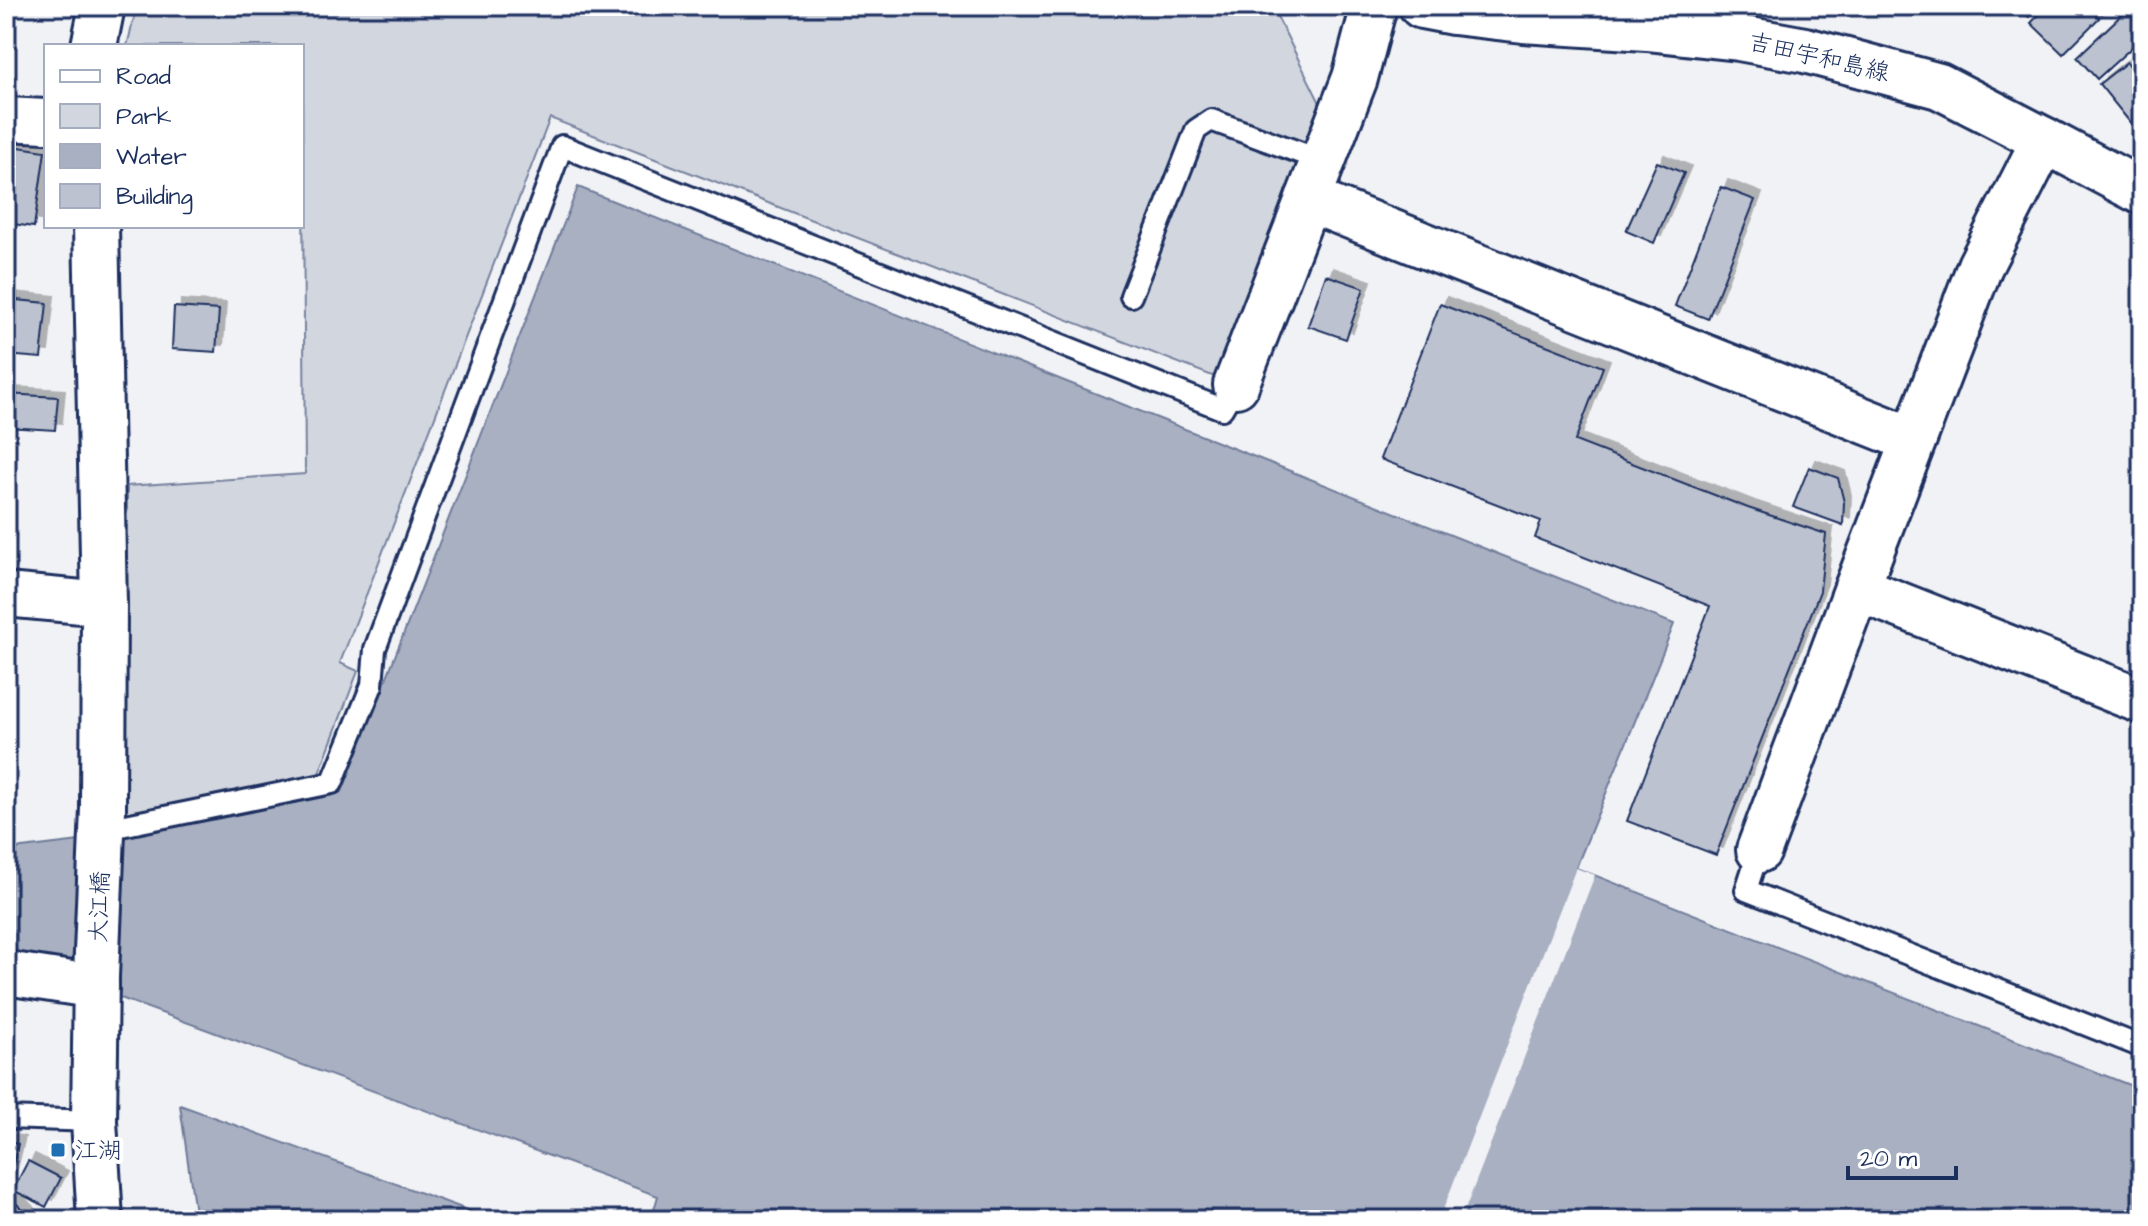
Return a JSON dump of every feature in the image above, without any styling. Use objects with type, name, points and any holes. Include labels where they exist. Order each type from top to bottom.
[{"type":"street","points":[[94,44],[102,6]]},
{"type":"street","points":[[1236,385],[1355,78],[1374,6]]},
{"type":"street","name":"吉田宇和島線","points":[[1422,6],[1523,20],[1685,26],[1805,50],[1939,86],[2142,192]]},
{"type":"street","points":[[6,119],[44,121]]},
{"type":"street","points":[[1759,850],[1980,266],[2044,140]]},
{"type":"street","points":[[1316,180],[1913,440]]},
{"type":"street","name":"大江橋","points":[[96,228],[104,604],[94,1121],[100,1220]]},
{"type":"street","points":[[1857,588],[2142,701]]},
{"type":"street","points":[[6,595],[104,604]]},
{"type":"street","points":[[6,973],[97,981]]},
{"type":"lane","points":[[1131,296],[1196,130],[1203,125],[1211,120],[1316,180]]},
{"type":"lane","points":[[101,834],[332,783],[372,685],[375,649],[562,146],[1222,409],[1236,385]]},
{"type":"lane","points":[[1759,850],[1746,890],[2142,1047]]},
{"type":"lane","points":[[6,1118],[94,1121]]},
{"type":"green space","points":[[137,6],[1272,6],[1321,105],[1220,379],[550,118],[340,663],[358,671],[318,776],[127,819],[127,486],[305,474],[304,44],[128,44]]},
{"type":"water","points":[[578,187],[1674,624],[1576,868],[2142,1090],[2142,1220],[651,1220],[658,1196],[6,953],[6,850],[121,836],[342,792]]},
{"type":"water","points":[[180,1105],[495,1220],[196,1220]]},
{"type":"pier","points":[[1576,868],[1595,875],[1461,1220],[1439,1220]]},
{"type":"building","points":[[2012,6],[2037,6],[2029,17]]},
{"type":"building","points":[[2047,6],[2087,6],[2099,18],[2063,54],[2031,23]]},
{"type":"building","points":[[2130,7],[2142,20],[2142,38],[2097,79],[2077,57]]},
{"type":"building","points":[[2127,62],[2142,82],[2142,119],[2133,126],[2099,84]]},
{"type":"building","points":[[6,145],[44,151],[34,227],[6,223]]},
{"type":"building","points":[[1657,162],[1684,173],[1654,243],[1626,231]]},
{"type":"building","points":[[1721,187],[1755,200],[1708,319],[1675,306]]},
{"type":"building","points":[[1326,275],[1364,288],[1346,339],[1308,326]]},
{"type":"building","points":[[6,299],[47,303],[41,358],[6,355]]},
{"type":"building","points":[[1440,304],[1603,367],[1575,441],[1748,508],[1826,534],[1820,591],[1716,855],[1627,821],[1710,606],[1535,538],[1541,521],[1380,459]]},
{"type":"building","points":[[174,307],[219,310],[216,352],[172,349]]},
{"type":"building","points":[[6,394],[58,397],[55,430],[6,427]]},
{"type":"building","points":[[1809,467],[1838,478],[1844,502],[1843,525],[1793,507]]},
{"type":"building","points":[[6,1141],[18,1144],[6,1193]]},
{"type":"building","points":[[28,1161],[61,1178],[46,1207],[13,1190]]},
{"type":"building","points":[[11,1198],[32,1220],[6,1220],[6,1202]]},
{"type":"place","name":"江湖","points":[[58,1150]]}]
